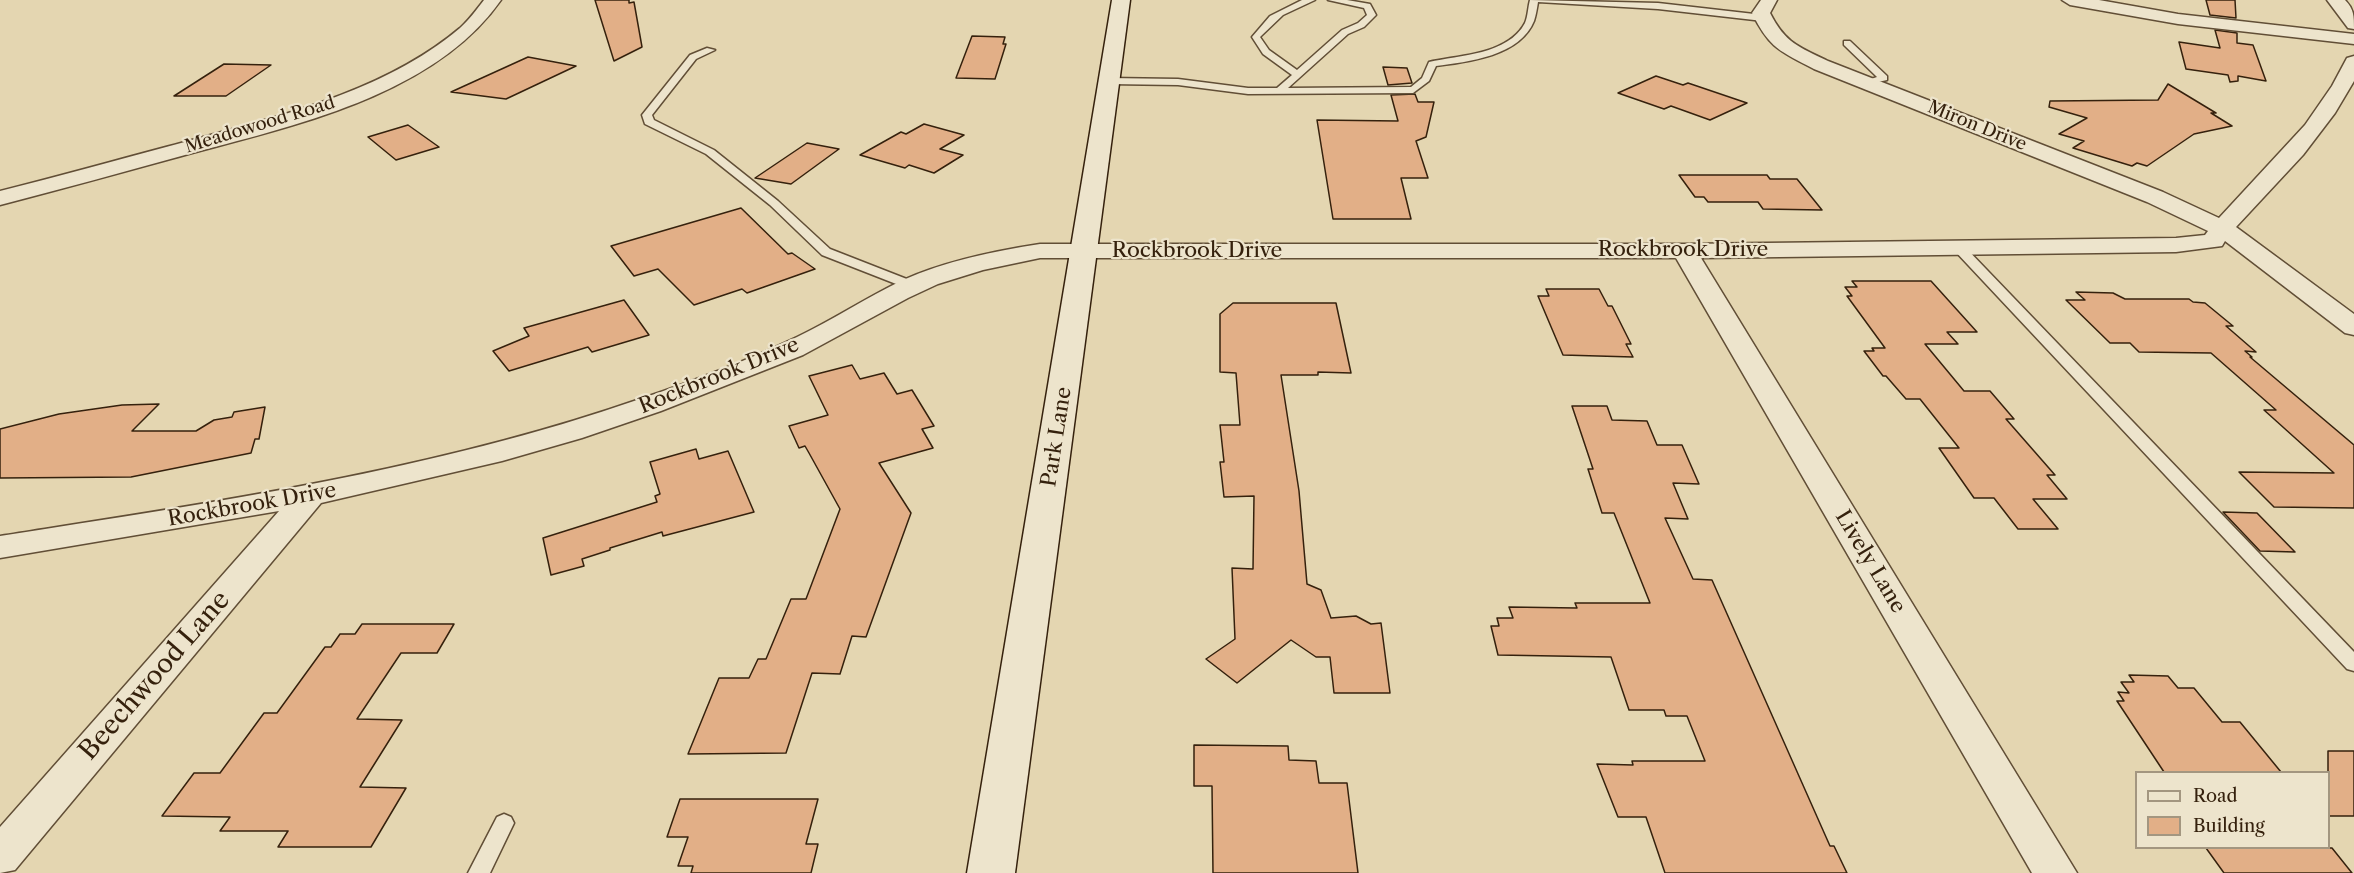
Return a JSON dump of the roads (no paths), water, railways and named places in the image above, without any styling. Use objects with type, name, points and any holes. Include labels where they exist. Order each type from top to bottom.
[{"type":"street","name":"Meadowood Road","points":[[0,198],[234,135],[312,112],[365,93],[417,66],[467,33],[493,0]]},
{"type":"street","name":"Park Lane","points":[[991,873],[1121,0]]},
{"type":"street","points":[[2070,0],[2178,19],[2354,39]]},
{"type":"street","points":[[2335,0],[2343,7],[2354,24]]},
{"type":"street","name":"Miron Drive","points":[[1766,9],[1772,35],[1789,49],[1868,83],[2155,197],[2222,228],[2354,327]]},
{"type":"street","name":"Rockbrook Drive","points":[[0,547],[310,495],[429,471],[650,405],[795,348],[913,286],[975,263],[1040,251],[1684,251],[2197,244],[2213,241],[2222,228],[2310,135],[2342,88],[2354,62]]},
{"type":"street","name":"Lively Lane","points":[[1684,251],[2055,873]]},
{"type":"street","name":"Beechwood Lane","points":[[0,857],[310,495]]},
{"type":"lane","points":[[1297,74],[1266,52],[1256,37],[1264,25],[1285,8],[1311,0]]},
{"type":"lane","points":[[1279,91],[1345,32],[1361,25],[1372,15],[1367,6],[1332,0]]},
{"type":"lane","points":[[1109,81],[1178,82],[1248,91],[1413,90],[1426,79],[1432,64],[1468,59],[1494,50],[1515,39],[1529,24],[1536,0],[1766,9]]},
{"type":"lane","points":[[1847,42],[1884,78],[1868,83]]},
{"type":"lane","points":[[710,50],[693,57],[647,115],[649,122],[711,152],[774,203],[826,252],[913,286]]},
{"type":"lane","points":[[1958,247],[2354,664]]},
{"type":"lane","points":[[479,873],[504,824]]}]
